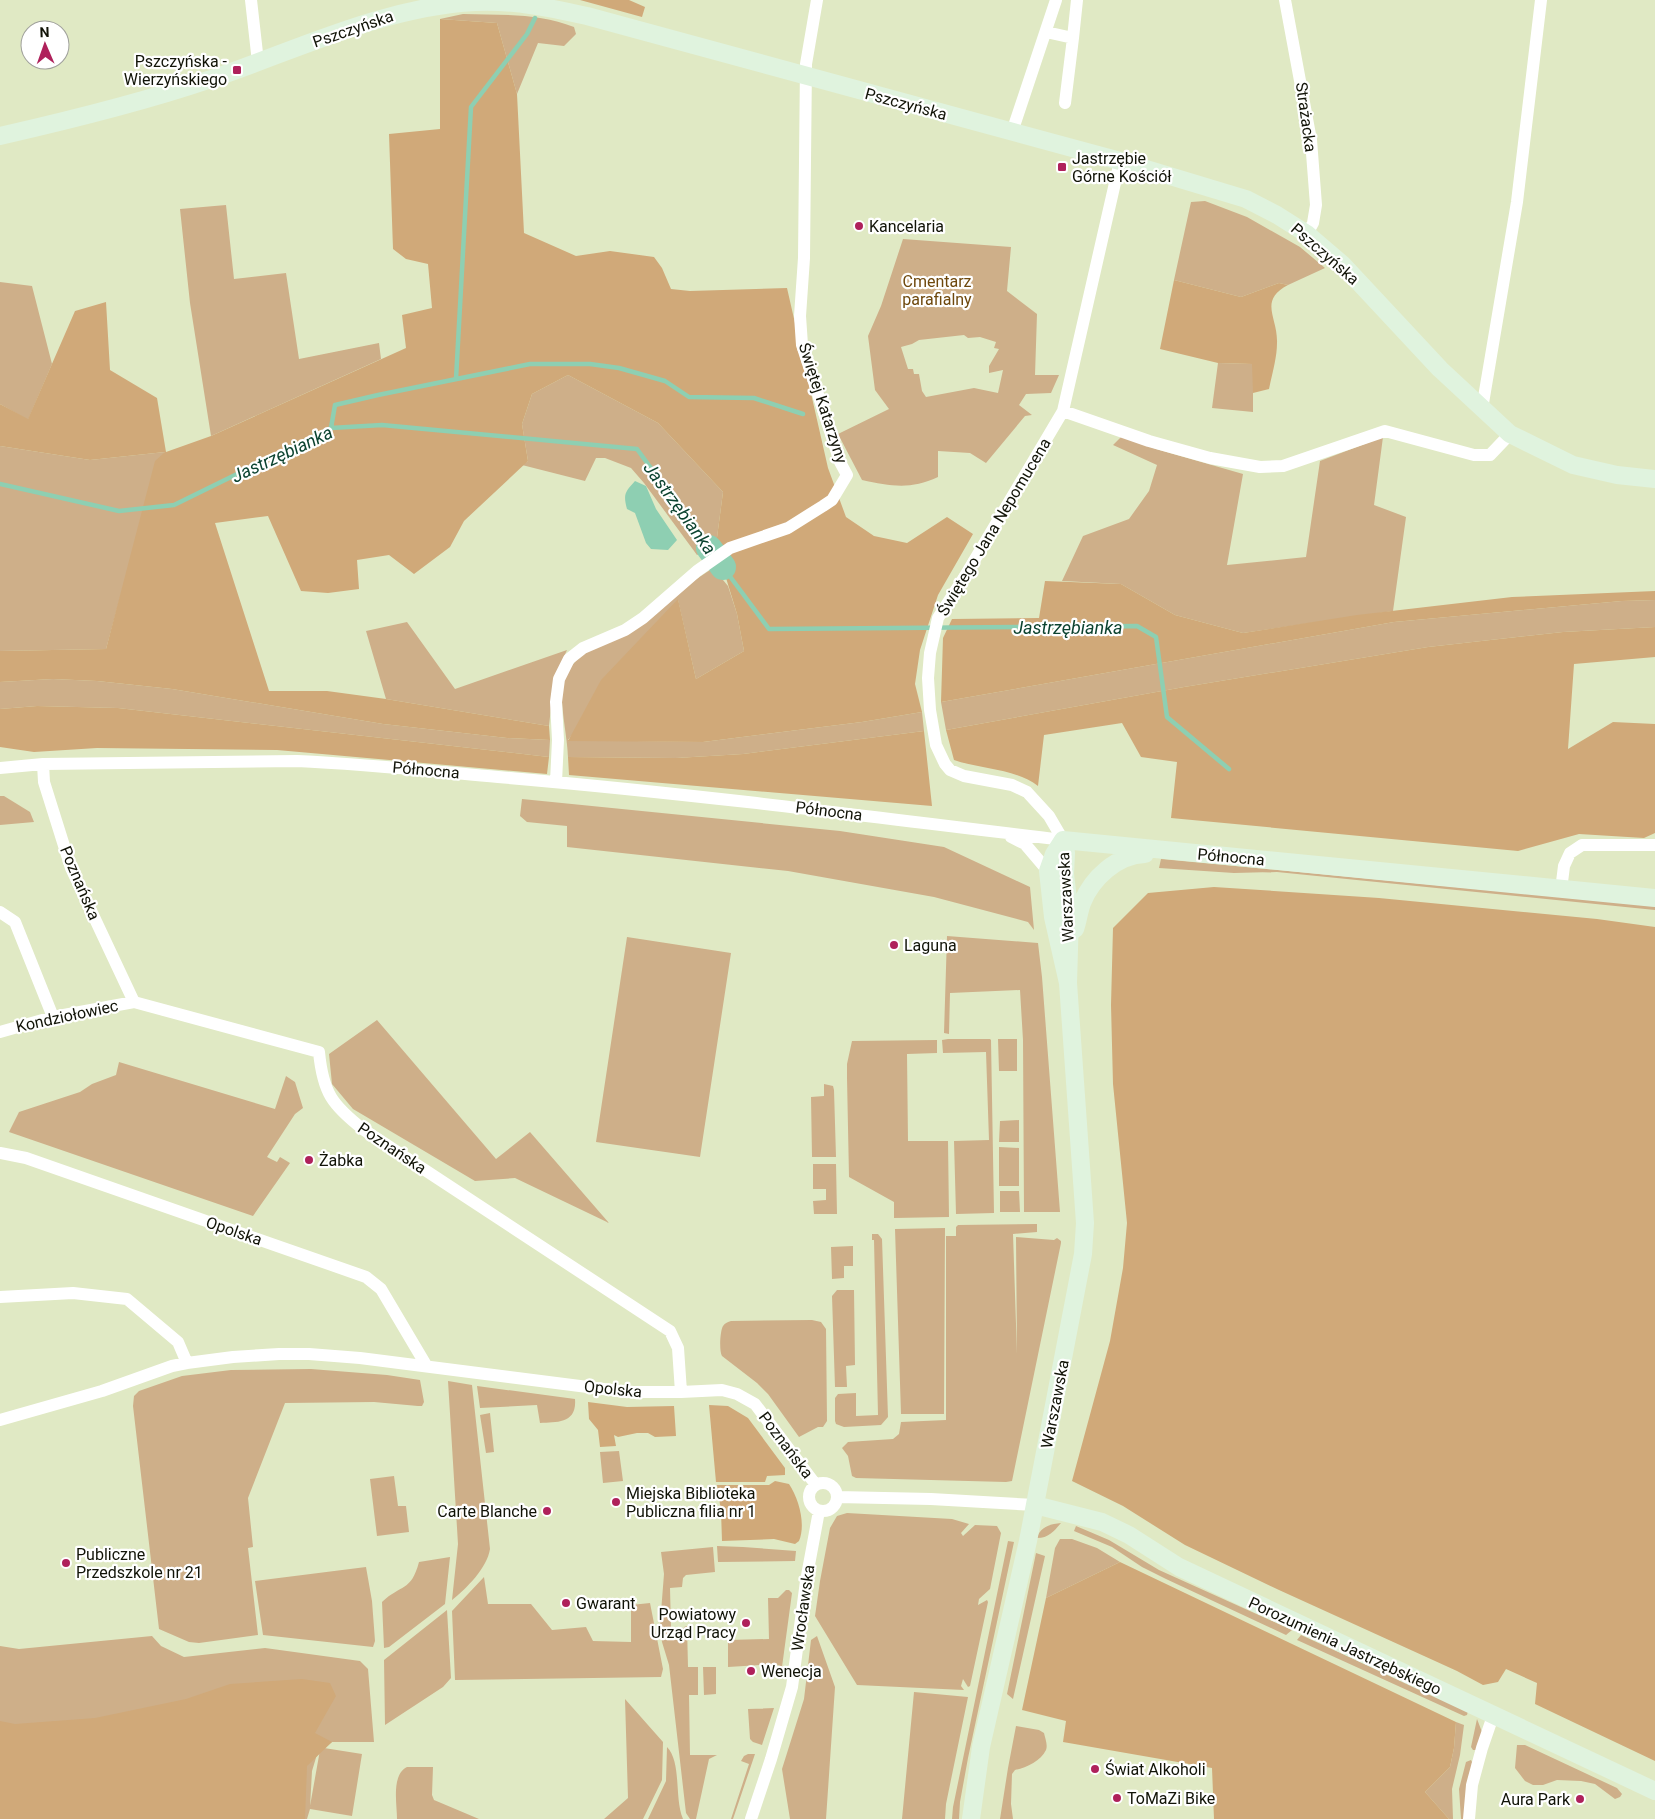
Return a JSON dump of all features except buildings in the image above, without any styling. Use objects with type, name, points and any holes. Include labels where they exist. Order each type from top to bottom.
[{"type":"street","points":[[251,0],[258,62]]},
{"type":"street","points":[[806,76],[806,64],[817,0]]},
{"type":"street","points":[[1012,132],[1056,0]]},
{"type":"street","points":[[1065,103],[1077,0]]},
{"type":"street","name":"Strażacka","points":[[1285,0],[1311,140],[1316,205],[1310,228]]},
{"type":"street","points":[[1482,409],[1517,202],[1541,0]]},
{"type":"street","name":"Pszczyńska","points":[[0,136],[144,101],[427,3],[533,4],[588,16],[1120,161],[1246,199],[1310,228],[1440,369],[1510,434],[1573,464],[1617,475],[1655,479]]},
{"type":"street","points":[[1046,32],[1073,38]]},
{"type":"street","name":"Świętej Katarzyny","points":[[556,782],[558,740],[556,702],[559,679],[569,659],[583,648],[625,630],[643,618],[710,562],[730,548],[788,528],[832,500],[847,475],[837,454],[802,345],[800,316],[804,258],[806,76]]},
{"type":"street","name":"Świętego Jana Nepomucena","points":[[1063,840],[1049,816],[1027,792],[1012,785],[964,776],[950,770],[936,745],[930,710],[928,678],[930,654],[937,624],[1063,411],[1120,161]]},
{"type":"street","points":[[1063,411],[1158,444],[1210,458],[1260,467],[1283,466],[1385,431],[1474,455],[1490,454],[1510,434]]},
{"type":"street","name":"Północna","points":[[0,768],[43,764],[297,761],[338,763],[556,782],[830,811],[1063,840],[1655,898]]},
{"type":"street","name":"Poznańska","points":[[43,764],[44,782],[71,868],[134,1002],[319,1052],[320,1066],[330,1098],[351,1120],[670,1332],[678,1348],[681,1392],[722,1390],[737,1394],[755,1404],[816,1485]]},
{"type":"street","points":[[1002,832],[1025,844],[1048,871]]},
{"type":"street","name":"Warszawska","points":[[1063,840],[1054,854],[1048,871],[1053,917],[1068,983]]},
{"type":"street","name":"Warszawska","points":[[971,1819],[981,1747],[1035,1505],[1084,1246],[1085,1224],[1068,983],[1070,916],[1065,874],[1066,853],[1063,840]]},
{"type":"street","points":[[1561,890],[1564,866],[1570,852],[1582,845],[1655,845]]},
{"type":"street","points":[[1069,946],[1082,902],[1107,868],[1135,854],[1177,852]]},
{"type":"street","points":[[0,912],[15,922],[54,1017]]},
{"type":"street","name":"Kondziołowiec","points":[[0,1032],[54,1017],[134,1002]]},
{"type":"street","name":"Opolska","points":[[0,1153],[26,1158],[366,1277],[381,1289],[426,1365]]},
{"type":"street","points":[[0,1297],[73,1293],[126,1299],[178,1342],[187,1363]]},
{"type":"street","name":"Opolska","points":[[0,1420],[102,1391],[172,1366],[233,1357],[309,1354],[426,1365],[627,1392],[681,1392]]},
{"type":"street","points":[[824,1483],[830,1485],[835,1490],[837,1497],[836,1504],[825,1512],[811,1506],[808,1498],[811,1490],[816,1485],[824,1483]]},
{"type":"street","points":[[837,1497],[931,1499],[1035,1505]]},
{"type":"street","name":"Porozumienia Jastrzębskiego","points":[[1035,1505],[1102,1522],[1129,1535],[1179,1567],[1655,1791]]},
{"type":"street","name":"Wrocławska","points":[[751,1819],[772,1759],[792,1687],[806,1581],[820,1511]]},
{"type":"street","points":[[1469,1819],[1472,1785],[1493,1716]]},
{"type":"green space","points":[[463,14],[547,19],[574,27],[576,34],[564,46],[538,43],[517,94],[497,23],[440,19]]},
{"type":"green space","points":[[1205,201],[1247,217],[1300,247],[1325,268],[1288,285],[1279,283],[1241,297],[1174,280],[1191,202]]},
{"type":"green space","points":[[226,205],[234,279],[286,273],[299,359],[379,343],[381,359],[211,436],[190,303],[180,209]]},
{"type":"green space","name":"Cmentarz parafialny","points":[[903,239],[1011,247],[1007,291],[1037,314],[1035,375],[1059,375],[1051,393],[1026,394],[1019,405],[1032,415],[1025,416],[986,463],[970,453],[938,451],[938,477],[928,481],[900,486],[862,480],[838,434],[889,409],[875,390],[868,336],[881,306]],"holes":[[[964,335],[968,338],[980,337],[996,342],[994,348],[999,349],[989,366],[989,373],[1003,370],[998,393],[974,388],[926,397],[922,391],[919,374],[914,374],[913,369],[908,369],[901,347],[919,340]]]},
{"type":"green space","points":[[0,282],[32,286],[52,364],[28,420],[0,404]]},
{"type":"green space","points":[[1218,363],[1253,364],[1253,412],[1212,408]]},
{"type":"green space","points":[[568,375],[658,423],[723,492],[716,545],[697,555],[631,468],[605,458],[596,458],[585,481],[522,465],[528,461],[522,424],[532,394]]},
{"type":"green space","points":[[1122,436],[1156,449],[1243,474],[1227,565],[1306,557],[1320,461],[1383,437],[1374,505],[1406,517],[1393,611],[1243,633],[1175,615],[1121,584],[1062,581],[1083,536],[1129,519],[1149,491],[1157,465],[1113,445]]},
{"type":"green space","points":[[0,446],[90,460],[165,452],[129,565],[106,649],[0,651]]},
{"type":"green space","points":[[713,568],[728,586],[737,614],[744,651],[696,679],[678,600],[568,740],[703,742],[862,722],[922,712],[924,731],[743,754],[676,758],[568,757],[562,704],[562,684],[569,669],[578,658]]},
{"type":"green space","points":[[1655,600],[1655,627],[1563,632],[1428,647],[1184,687],[946,730],[941,702],[1394,622],[1622,601]]},
{"type":"green space","points":[[407,622],[455,689],[567,650],[554,679],[549,726],[386,699],[366,631]]},
{"type":"green space","points":[[53,679],[97,681],[172,689],[383,724],[507,738],[550,740],[549,757],[118,708],[37,706],[0,709],[0,682]]},
{"type":"green space","points":[[0,796],[4,796],[30,812],[34,822],[0,825]]},
{"type":"green space","points":[[522,799],[840,831],[944,847],[1030,887],[1034,930],[1028,922],[934,897],[788,871],[567,847],[567,826],[527,822],[520,816]]},
{"type":"green space","points":[[1161,859],[1655,906],[1655,910],[1277,872],[1234,873],[1159,868]]},
{"type":"green space","points":[[947,936],[1038,943],[1060,1212],[1024,1212],[1023,1040],[1020,990],[950,993],[949,1034],[944,1033]]},
{"type":"green space","points":[[627,937],[731,953],[700,1157],[596,1142]]},
{"type":"green space","points":[[377,1020],[496,1159],[530,1132],[609,1223],[515,1178],[475,1181],[353,1109],[332,1084],[329,1054]]},
{"type":"green space","points":[[998,1039],[1017,1039],[1017,1071],[999,1071]]},
{"type":"green space","points":[[937,1040],[937,1053],[907,1054],[908,1141],[948,1141],[949,1217],[894,1218],[894,1202],[849,1177],[847,1064],[852,1041]]},
{"type":"green space","points":[[942,1040],[991,1040],[994,1213],[956,1214],[954,1141],[989,1140],[986,1052],[943,1053]]},
{"type":"green space","points":[[119,1062],[275,1109],[286,1076],[295,1082],[303,1108],[295,1114],[267,1157],[277,1162],[280,1157],[290,1163],[253,1216],[9,1132],[19,1112],[80,1092],[92,1084],[116,1075]]},
{"type":"green space","points":[[824,1084],[833,1086],[834,1090],[836,1157],[812,1157],[811,1097],[824,1096]]},
{"type":"green space","points":[[1019,1120],[1019,1142],[999,1142],[1000,1121]]},
{"type":"green space","points":[[999,1147],[1019,1148],[1019,1186],[999,1186]]},
{"type":"green space","points":[[813,1164],[836,1164],[837,1214],[814,1214],[813,1201],[826,1200],[826,1189],[813,1189]]},
{"type":"green space","points":[[1000,1191],[1019,1191],[1020,1212],[1000,1212]]},
{"type":"green space","points":[[1037,1224],[1037,1232],[1013,1234],[1017,1354],[1016,1237],[1054,1240],[1057,1238],[1061,1243],[1012,1481],[856,1478],[852,1476],[848,1456],[842,1448],[848,1442],[893,1439],[899,1434],[901,1422],[946,1420],[946,1236],[956,1236],[956,1227],[958,1225]]},
{"type":"green space","points":[[945,1228],[944,1414],[901,1414],[895,1229]]},
{"type":"green space","points":[[872,1234],[878,1234],[882,1239],[888,1417],[881,1425],[844,1427],[836,1424],[835,1421],[835,1398],[838,1394],[856,1393],[856,1416],[878,1415],[874,1240],[872,1240]]},
{"type":"green space","points":[[853,1246],[853,1266],[844,1266],[844,1278],[832,1279],[831,1247]]},
{"type":"green space","points":[[837,1290],[854,1290],[855,1365],[846,1366],[847,1387],[835,1387],[832,1296]]},
{"type":"green space","points":[[812,1320],[821,1322],[826,1329],[827,1421],[823,1427],[818,1427],[799,1437],[768,1394],[722,1356],[720,1350],[721,1336],[723,1326],[731,1321]]},
{"type":"green space","points":[[311,1369],[387,1375],[420,1380],[424,1402],[422,1406],[374,1402],[285,1403],[248,1498],[253,1547],[248,1548],[258,1635],[199,1643],[189,1642],[159,1629],[133,1406],[134,1396],[139,1391],[182,1376],[231,1370]]},
{"type":"green space","points":[[448,1381],[472,1385],[490,1549],[481,1570],[470,1584],[452,1600],[458,1544]]},
{"type":"green space","points":[[477,1386],[575,1399],[575,1407],[573,1413],[565,1420],[540,1423],[537,1405],[480,1408]]},
{"type":"green space","points":[[490,1413],[494,1452],[486,1453],[480,1415]]},
{"type":"green space","points":[[619,1451],[623,1481],[603,1483],[600,1452]]},
{"type":"green space","points":[[394,1476],[398,1506],[406,1506],[409,1532],[377,1536],[370,1479]]},
{"type":"green space","points":[[847,1513],[952,1519],[969,1524],[961,1533],[963,1536],[975,1525],[997,1526],[1001,1533],[990,1589],[979,1599],[978,1605],[987,1600],[988,1602],[970,1686],[968,1687],[963,1679],[961,1686],[964,1690],[857,1685],[815,1616],[830,1528],[837,1516]]},
{"type":"green space","points":[[1061,1523],[1048,1535],[1037,1538],[1040,1531],[1046,1527]]},
{"type":"green space","points":[[1076,1526],[1109,1540],[1159,1570],[1292,1630],[1286,1635],[1166,1579],[1142,1567],[1112,1547],[1074,1531]]},
{"type":"green space","points":[[1060,1539],[1072,1539],[1097,1548],[1120,1562],[1046,1598],[1055,1548]]},
{"type":"green space","points":[[1008,1541],[1014,1542],[968,1758],[959,1819],[952,1819],[953,1807]]},
{"type":"green space","points":[[717,1546],[796,1551],[795,1561],[718,1562]]},
{"type":"green space","points":[[713,1547],[715,1572],[686,1575],[683,1578],[682,1587],[670,1588],[671,1628],[684,1628],[687,1626],[688,1667],[698,1667],[698,1695],[689,1695],[690,1755],[717,1755],[709,1759],[696,1819],[690,1819],[686,1813],[669,1665],[662,1642],[660,1625],[664,1574],[661,1552]]},
{"type":"green space","points":[[1036,1553],[1045,1556],[1013,1699],[1007,1694]]},
{"type":"green space","points":[[450,1557],[445,1604],[389,1647],[384,1648],[382,1602],[409,1583],[416,1572],[419,1562]]},
{"type":"green space","points":[[366,1567],[372,1601],[375,1641],[373,1647],[263,1635],[255,1581]]},
{"type":"green space","points":[[484,1577],[488,1604],[531,1604],[552,1630],[586,1627],[593,1641],[631,1642],[631,1605],[650,1603],[663,1669],[661,1677],[455,1680],[452,1611]]},
{"type":"green space","points":[[786,1590],[792,1593],[782,1667],[776,1664],[728,1667],[728,1640],[769,1639],[768,1598],[778,1598]]},
{"type":"green space","points":[[447,1610],[451,1678],[443,1687],[385,1725],[384,1660]]},
{"type":"green space","points":[[1301,1635],[1468,1711],[1467,1715],[1464,1716],[1297,1640]]},
{"type":"green space","points":[[152,1636],[161,1646],[184,1657],[265,1648],[360,1661],[368,1669],[374,1742],[332,1742],[324,1748],[362,1754],[352,1816],[310,1809],[307,1819],[0,1819],[0,1646],[19,1649]],"holes":[[[320,1750],[310,1806],[312,1771],[318,1751]]]},
{"type":"green space","points":[[817,1636],[835,1687],[826,1819],[790,1819],[782,1769],[804,1699],[811,1640]]},
{"type":"green space","points":[[703,1667],[716,1667],[716,1694],[704,1695]]},
{"type":"green space","points":[[914,1692],[968,1697],[946,1804],[945,1819],[902,1819]]},
{"type":"green space","points":[[625,1699],[663,1742],[662,1780],[643,1819],[604,1819],[628,1798]]},
{"type":"green space","points":[[774,1708],[762,1745],[753,1742],[750,1739],[748,1709]]},
{"type":"green space","points":[[1477,1719],[1482,1732],[1476,1750],[1473,1750],[1471,1747]]},
{"type":"green space","points":[[1456,1722],[1464,1725],[1460,1755],[1452,1789],[1453,1819],[1449,1819],[1425,1792],[1450,1767]]},
{"type":"green space","points":[[1016,1726],[1039,1730],[1044,1733],[1047,1748],[1037,1761],[1024,1768],[1015,1770],[1012,1774],[1011,1804],[1013,1819],[1000,1819],[1008,1768]]},
{"type":"green space","points":[[1517,1745],[1525,1745],[1617,1788],[1622,1794],[1615,1799],[1595,1784],[1581,1781],[1557,1780],[1543,1785],[1533,1785],[1525,1781],[1515,1768]]},
{"type":"green space","points":[[667,1747],[675,1762],[680,1811],[683,1819],[648,1819],[666,1781]]},
{"type":"green space","points":[[748,1754],[755,1754],[733,1819],[731,1819],[749,1764],[741,1761]]},
{"type":"green space","points":[[1471,1760],[1464,1819],[1461,1819],[1459,1789],[1466,1762]]},
{"type":"green space","points":[[407,1767],[433,1767],[432,1795],[434,1800],[479,1819],[397,1819],[397,1783],[402,1771]]},
{"type":"shaded area","points":[[580,0],[629,0],[645,7],[642,17]]},
{"type":"shaded area","points":[[440,19],[497,23],[517,94],[524,233],[576,256],[610,251],[654,257],[662,268],[671,289],[690,291],[787,288],[828,468],[846,517],[874,536],[907,543],[947,517],[973,534],[938,595],[920,650],[915,684],[922,712],[862,722],[703,742],[568,741],[601,680],[678,599],[696,679],[744,651],[737,614],[716,545],[723,492],[658,423],[568,375],[532,394],[522,424],[528,461],[464,521],[450,547],[414,574],[389,555],[357,560],[359,589],[328,593],[301,591],[268,516],[215,523],[269,691],[327,691],[549,726],[550,740],[507,738],[383,724],[172,689],[97,681],[53,679],[0,682],[0,651],[106,649],[155,461],[165,452],[90,460],[0,446],[0,404],[28,419],[75,311],[106,302],[110,370],[157,398],[166,452],[211,436],[406,348],[402,315],[432,308],[428,264],[406,259],[393,249],[389,134],[440,129]]},
{"type":"shaded area","points":[[1174,280],[1241,297],[1279,283],[1288,285],[1279,291],[1274,297],[1272,304],[1277,343],[1269,389],[1253,393],[1252,364],[1218,363],[1160,349]]},
{"type":"shaded area","points":[[635,481],[646,486],[656,509],[677,540],[668,550],[651,549],[646,543],[635,513],[627,509],[626,494]]},
{"type":"shaded area","points":[[1045,581],[1121,584],[1175,615],[1243,633],[1357,615],[1512,597],[1655,591],[1655,600],[1622,601],[1394,622],[941,702],[943,638],[952,619],[1039,618]]},
{"type":"shaded area","points":[[1655,627],[1655,657],[1574,664],[1568,749],[1613,722],[1655,724],[1655,833],[1644,838],[1579,834],[1518,851],[1171,818],[1177,762],[1141,757],[1122,723],[1044,735],[1038,786],[1020,776],[954,760],[946,730],[1184,687],[1428,647],[1563,632]]},
{"type":"shaded area","points":[[37,706],[118,708],[549,757],[547,774],[277,750],[97,748],[34,752],[0,747],[0,709]]},
{"type":"shaded area","points":[[924,731],[932,806],[569,775],[568,757],[676,758],[743,754]]},
{"type":"shaded area","points":[[1214,887],[1379,898],[1597,919],[1655,927],[1655,1761],[1535,1704],[1537,1683],[1506,1669],[1498,1682],[1483,1685],[1457,1671],[1185,1545],[1123,1506],[1072,1481],[1110,1341],[1123,1268],[1127,1223],[1113,1084],[1111,1005],[1113,928],[1148,893]]},
{"type":"shaded area","points":[[588,1402],[627,1407],[674,1406],[676,1436],[655,1437],[648,1433],[618,1437],[614,1435],[616,1446],[600,1447],[598,1430],[589,1419]]},
{"type":"shaded area","points":[[709,1405],[728,1406],[748,1418],[785,1468],[785,1475],[767,1476],[765,1482],[716,1482]]},
{"type":"shaded area","points":[[775,1481],[789,1484],[796,1497],[802,1519],[799,1541],[795,1544],[774,1539],[722,1541],[721,1511],[717,1485],[769,1485]]},
{"type":"shaded area","points":[[1120,1562],[1456,1722],[1450,1767],[1425,1792],[1449,1819],[1214,1819],[1212,1768],[1063,1742],[1066,1721],[1022,1710],[1046,1598]]},
{"type":"shaded area","points":[[302,1679],[330,1683],[336,1696],[315,1733],[332,1742],[307,1766],[305,1819],[0,1819],[0,1721],[15,1724],[95,1718],[186,1699],[230,1684]]},
{"type":"waterway","points":[[456,379],[471,107],[527,34],[535,18]]},
{"type":"waterway","points":[[331,428],[335,405],[530,364],[590,364],[619,368],[665,381],[689,397],[754,398],[803,414]]},
{"type":"waterway","name":"Jastrzębianka","points":[[0,484],[119,511],[174,505],[331,428],[382,425],[637,449],[709,548]]},
{"type":"waterway","name":"Jastrzębianka","points":[[709,548],[723,567]]},
{"type":"waterway","name":"Jastrzębianka","points":[[723,567],[769,629],[1137,626],[1156,637],[1167,717],[1229,769]]},
{"type":"place","name":"Pszczyńska - Wierzyńskiego","points":[[237,70]]},
{"type":"place","name":"Jastrzębie Górne Kościół","points":[[1062,167]]},
{"type":"place","name":"Kancelaria","points":[[859,226]]},
{"type":"place","name":"Laguna","points":[[894,945]]},
{"type":"place","name":"Żabka","points":[[309,1160]]},
{"type":"place","name":"Miejska Biblioteka Publiczna filia nr 1","points":[[616,1502]]},
{"type":"place","name":"Carte Blanche","points":[[547,1511]]},
{"type":"place","name":"Publiczne Przedszkole nr 21","points":[[66,1563]]},
{"type":"place","name":"Gwarant","points":[[566,1603]]},
{"type":"place","name":"Powiatowy Urząd Pracy","points":[[746,1623]]},
{"type":"place","name":"Wenecja","points":[[751,1671]]},
{"type":"place","name":"Świat Alkoholi","points":[[1095,1769]]},
{"type":"place","name":"ToMaZi Bike","points":[[1117,1798]]},
{"type":"place","name":"Aura Park","points":[[1580,1799]]}]
